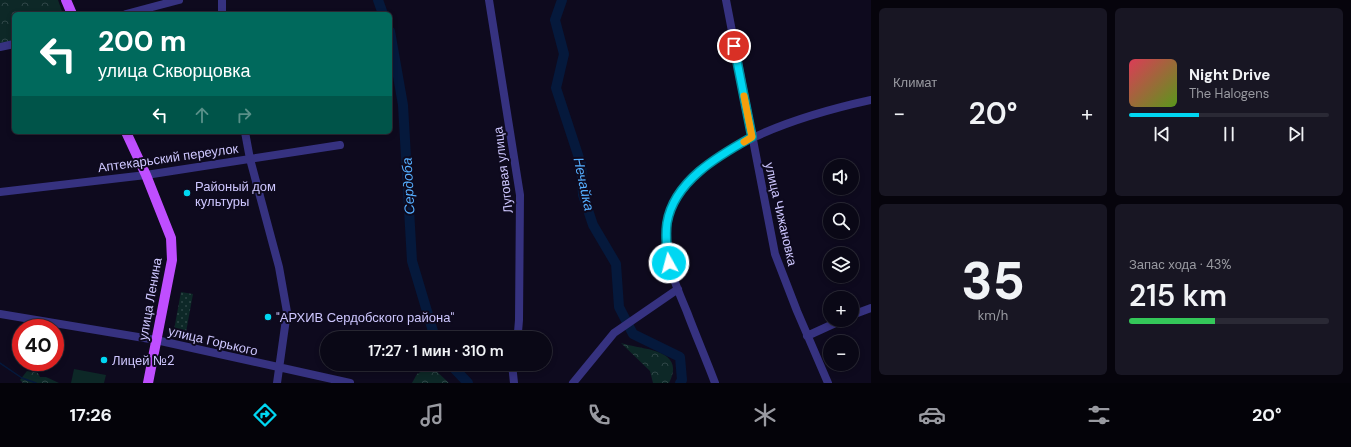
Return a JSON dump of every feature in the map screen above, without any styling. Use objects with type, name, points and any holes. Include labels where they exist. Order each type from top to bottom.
[{"type":"main road","points":[[66,0],[71,12]]},
{"type":"main road","name":"улица Ленина","points":[[127,134],[146,175],[171,238],[172,260],[148,383]]},
{"type":"street","points":[[134,12],[179,0]]},
{"type":"street","points":[[222,0],[222,12]]},
{"type":"street","name":"Луговая улица","points":[[489,0],[520,195],[518,331]]},
{"type":"street","name":"улица Чижановка","points":[[726,0],[775,254],[807,336],[828,383]]},
{"type":"street","points":[[0,47],[12,44]]},
{"type":"street","points":[[715,383],[669,263],[666,237],[667,223],[672,207],[686,186],[707,164],[752,137],[801,118],[871,100]]},
{"type":"street","points":[[245,134],[250,159],[279,267],[287,312],[277,383]]},
{"type":"street","name":"Аптекарьский переулок","points":[[0,192],[146,175],[340,145]]},
{"type":"street","points":[[573,383],[614,333],[678,289]]},
{"type":"street","points":[[859,312],[871,308]]},
{"type":"street","name":"улица Горького","points":[[0,314],[156,340],[350,383]]},
{"type":"street","points":[[807,336],[827,327]]},
{"type":"street","points":[[513,371],[514,383]]},
{"type":"green space","points":[[0,0],[58,0],[62,12],[12,12],[12,43],[0,46]]},
{"type":"green space","points":[[181,292],[193,294],[186,332],[174,330]]},
{"type":"green space","points":[[621,343],[659,352],[667,357],[672,363],[673,372],[669,383],[653,383],[650,371]]},
{"type":"green space","points":[[74,369],[106,375],[104,383],[71,383]]},
{"type":"green space","points":[[27,371],[38,373],[40,377],[46,377],[59,383],[23,383],[20,380]]},
{"type":"green space","points":[[422,371],[436,371],[449,383],[412,383],[417,374]]},
{"type":"waterway","name":"Сердоба","points":[[378,0],[382,12]]},
{"type":"waterway","name":"Нечайка","points":[[562,0],[555,20],[564,54],[556,88],[581,164],[583,195],[593,225],[616,264],[619,307],[633,334],[680,357],[682,380],[680,383]]},
{"type":"waterway","name":"Сердоба","points":[[392,42],[403,105],[412,261],[433,331]]},
{"type":"waterway","points":[[0,363],[22,378],[36,383]]},
{"type":"waterway","name":"Сердоба","points":[[457,371],[468,383]]},
{"type":"slow traffic","points":[[744,96],[752,137],[744,142]]},
{"type":"place","name":"Районый дом культуры","points":[[187,193]]},
{"type":"place","name":"\"АРХИВ Сердобского района\"","points":[[268,317]]},
{"type":"place","name":"Лицей №2","points":[[104,360]]},
{"type":"route","points":[[669,263],[666,237],[667,223],[672,207],[686,186],[707,164],[752,137],[734,46]]}]
